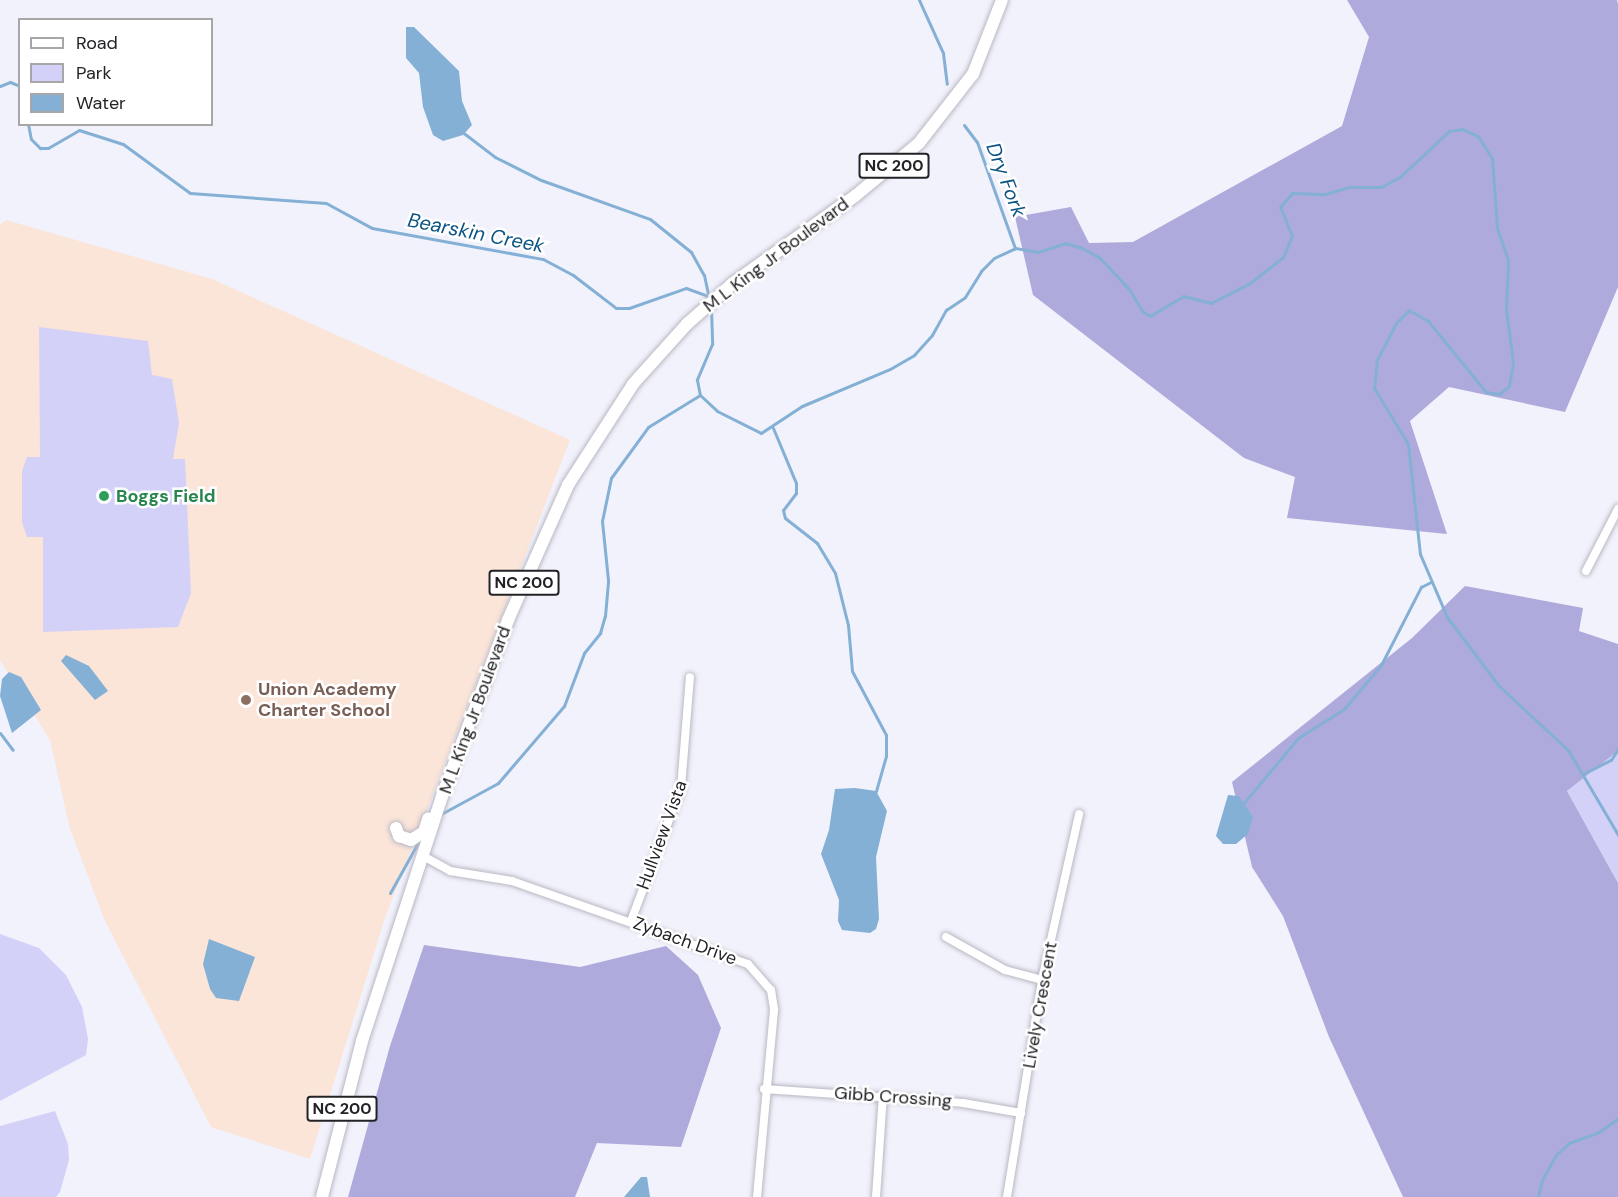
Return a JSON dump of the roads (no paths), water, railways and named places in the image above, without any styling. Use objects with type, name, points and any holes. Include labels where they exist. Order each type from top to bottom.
[{"type":"main road","name":"M L King Jr Boulevard","points":[[322,1197],[362,1041],[424,857],[442,796],[508,620],[568,485],[633,384],[669,342],[732,284],[855,196],[919,143],[973,74],[1002,0]]},
{"type":"main road","points":[[396,828],[399,836],[411,840],[424,832],[490,654],[508,620]]},
{"type":"street","points":[[1586,571],[1618,509]]},
{"type":"street","name":"Hullview Vista","points":[[631,921],[681,788],[690,676]]},
{"type":"street","name":"Lively Crescent","points":[[1007,1197],[1042,980],[1079,814]]},
{"type":"street","name":"Zybach Drive","points":[[424,857],[450,871],[512,881],[748,964],[771,990],[774,1010],[764,1089],[757,1197]]},
{"type":"street","points":[[946,937],[1005,970],[1042,980]]},
{"type":"street","name":"Gibb Crossing","points":[[764,1089],[883,1095],[1021,1113]]},
{"type":"street","points":[[876,1197],[883,1095]]},
{"type":"water","points":[[406,27],[414,27],[459,71],[462,101],[472,125],[463,135],[443,141],[433,135],[423,107],[419,73],[406,58]]},
{"type":"water","points":[[66,655],[89,666],[108,691],[95,700],[61,661]]},
{"type":"water","points":[[9,672],[21,677],[41,710],[12,733],[0,696],[2,679]]},
{"type":"water","points":[[855,788],[876,791],[887,811],[876,857],[879,919],[876,929],[870,933],[842,930],[838,921],[839,900],[821,854],[829,830],[835,789]]},
{"type":"water","points":[[1228,795],[1239,796],[1253,817],[1248,834],[1236,844],[1223,844],[1216,836]]},
{"type":"water","points":[[209,939],[255,957],[239,1001],[216,998],[210,989],[203,964]]},
{"type":"water","points":[[641,1177],[647,1177],[650,1197],[624,1197]]},
{"type":"waterway","name":"Dry Fork","points":[[919,0],[943,53],[947,84]]},
{"type":"waterway","name":"Bearskin Creek","points":[[0,86],[10,82],[18,85]]},
{"type":"waterway","name":"Dry Fork","points":[[964,125],[977,142],[1015,248]]},
{"type":"waterway","name":"Bearskin Creek","points":[[28,126],[31,139],[40,148],[48,148],[79,130],[123,144],[190,193],[326,203],[372,228],[543,259],[573,275],[616,308],[629,308],[686,288],[708,296]]},
{"type":"waterway","name":"Bearskin Creek","points":[[711,309],[712,344],[697,380],[700,395],[717,411],[761,433],[802,406],[890,369],[914,355],[932,335],[946,310],[965,297],[981,271],[994,258],[1015,248],[1038,252],[1065,243],[1082,248],[1100,258],[1129,289],[1142,311],[1150,316],[1183,296],[1211,303],[1250,283],[1283,257],[1292,236],[1280,207],[1292,193],[1325,194],[1350,187],[1381,187],[1400,177],[1449,131],[1462,129],[1478,136],[1492,158],[1497,228],[1508,260],[1506,309],[1513,363],[1509,386],[1499,394],[1486,392],[1428,321],[1409,310],[1396,323],[1377,360],[1374,388],[1408,444],[1420,554],[1447,617],[1498,685],[1568,750],[1618,835]]},
{"type":"waterway","points":[[461,131],[495,157],[541,180],[650,219],[691,252],[704,275],[709,299]]},
{"type":"waterway","points":[[441,814],[498,783],[564,706],[584,653],[600,633],[605,616],[608,580],[602,521],[611,478],[648,427],[700,395]]},
{"type":"waterway","points":[[773,428],[796,483],[796,493],[783,510],[785,518],[817,543],[835,573],[848,625],[852,671],[886,735],[886,756],[876,792]]},
{"type":"waterway","points":[[1242,805],[1298,738],[1344,709],[1381,665],[1421,587],[1431,582]]},
{"type":"waterway","points":[[0,733],[13,750]]},
{"type":"waterway","points":[[1583,774],[1611,760],[1618,749]]},
{"type":"waterway","points":[[390,893],[420,839]]},
{"type":"waterway","points":[[1538,1197],[1542,1180],[1556,1155],[1569,1143],[1599,1132],[1618,1118]]},
{"type":"place","name":"Boggs Field","points":[[104,496]]},
{"type":"place","name":"Union Academy Charter School","points":[[246,700]]}]
